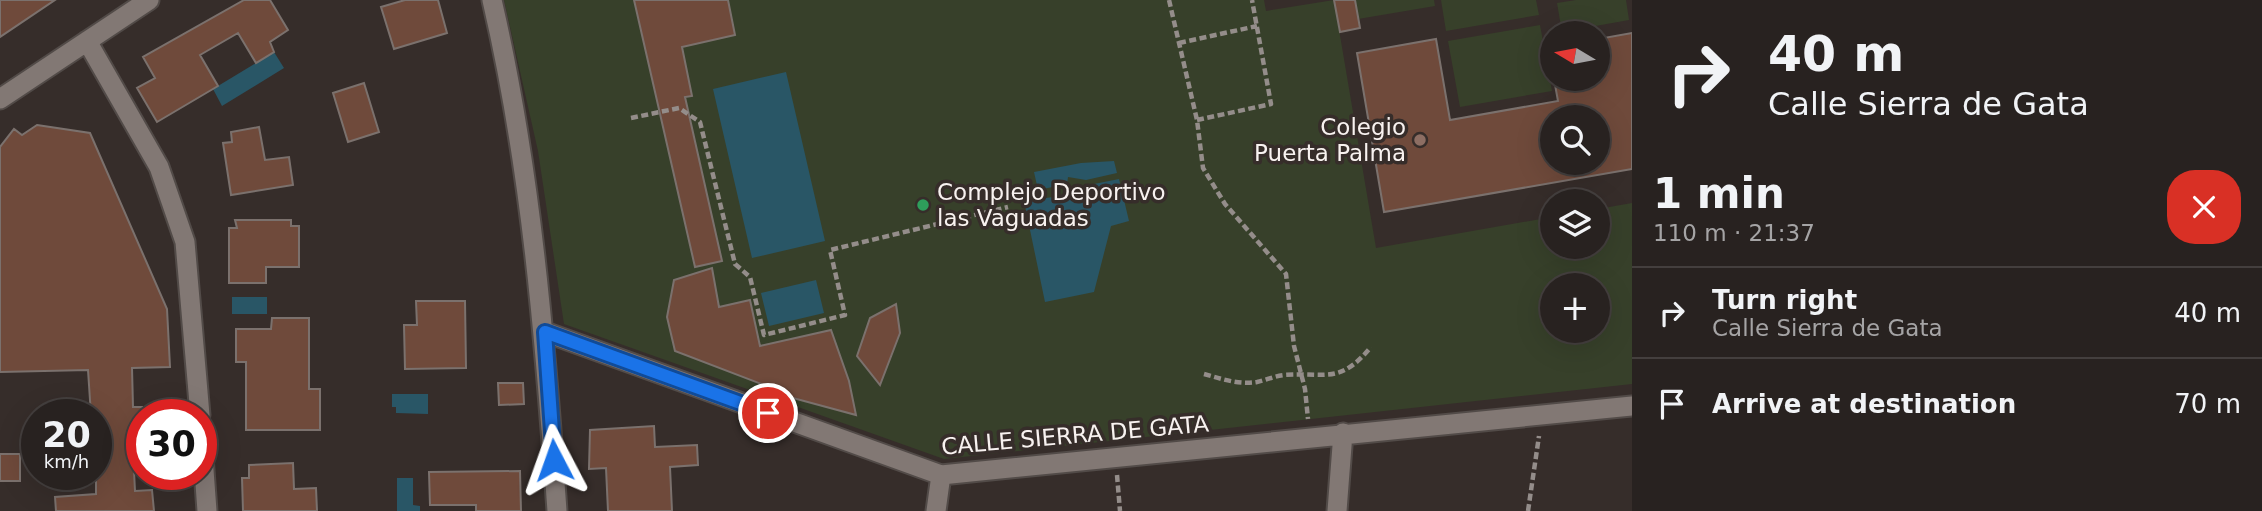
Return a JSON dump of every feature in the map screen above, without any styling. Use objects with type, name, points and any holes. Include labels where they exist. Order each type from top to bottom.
[{"type":"street","points":[[0,99],[149,0]]},
{"type":"street","points":[[492,0],[530,205],[545,332],[557,511]]},
{"type":"street","points":[[87,41],[159,167],[185,242],[199,399]]},
{"type":"street","name":"CALLE SIERRA DE GATA","points":[[545,332],[941,475],[1310,436],[1632,406]]},
{"type":"street","points":[[1337,511],[1343,433]]},
{"type":"street","points":[[936,511],[941,475]]},
{"type":"street","points":[[205,490],[206,511]]},
{"type":"path","points":[[1169,0],[1197,120],[1203,168],[1226,204],[1286,274],[1294,346],[1302,376],[1310,436]]},
{"type":"path","points":[[1197,120],[1271,104],[1252,0]]},
{"type":"path","points":[[1179,43],[1257,26]]},
{"type":"path","points":[[631,118],[679,108],[700,122],[735,264],[750,277],[764,335],[845,315],[830,250],[1008,207]]},
{"type":"path","points":[[1204,374],[1232,382],[1256,382],[1283,375],[1325,377],[1343,373],[1358,363],[1371,347]]},
{"type":"path","points":[[1528,511],[1542,414]]},
{"type":"path","points":[[1115,457],[1120,511]]},
{"type":"green space","name":"Complejo Deportivo las Vaguadas","points":[[504,0],[1264,0],[1266,11],[1334,0],[1376,248],[1540,219],[1540,259],[1610,259],[1610,207],[1632,203],[1632,384],[944,459],[564,324],[538,151]]},
{"type":"green space","points":[[1355,0],[1434,0],[1435,6],[1358,19]]},
{"type":"green space","points":[[1441,0],[1536,0],[1539,15],[1446,31]]},
{"type":"green space","points":[[1576,0],[1626,0],[1629,20],[1610,23],[1610,21],[1560,21],[1557,3]]},
{"type":"green space","points":[[1540,25],[1540,91],[1552,91],[1460,107],[1448,41]]},
{"type":"water","points":[[274,52],[284,68],[222,106],[213,89]]},
{"type":"water","points":[[786,72],[825,241],[752,258],[713,89]]},
{"type":"water","points":[[1114,161],[1117,173],[1086,180],[1068,177],[1067,184],[1038,190],[1034,172],[1081,163]]},
{"type":"water","points":[[1119,179],[1129,221],[1111,226],[1094,292],[1045,302],[1024,201],[1090,192],[1089,185]]},
{"type":"water","points":[[816,280],[824,313],[769,326],[761,293]]},
{"type":"water","points":[[232,297],[267,297],[267,314],[232,314]]},
{"type":"water","points":[[392,394],[428,394],[428,414],[396,413],[396,407],[392,407]]},
{"type":"water","points":[[397,478],[413,478],[413,505],[420,506],[420,511],[397,511]]},
{"type":"building","points":[[0,0],[55,0],[0,37]]},
{"type":"building","points":[[244,0],[270,0],[288,30],[270,42],[274,52],[256,63],[238,33],[200,55],[218,86],[157,122],[137,88],[155,78],[143,57]]},
{"type":"building","points":[[405,0],[438,0],[447,33],[394,49],[381,7]]},
{"type":"building","points":[[634,0],[728,0],[735,35],[682,47],[692,96],[685,97],[722,261],[695,267]]},
{"type":"building","points":[[1334,0],[1355,0],[1360,28],[1340,32]]},
{"type":"building","points":[[1632,33],[1632,169],[1610,173],[1610,105],[1540,105],[1540,175],[1597,175],[1384,212],[1357,53],[1436,39],[1450,120],[1558,101],[1556,91],[1610,91],[1610,37]]},
{"type":"building","points":[[364,83],[379,132],[348,142],[333,93]]},
{"type":"building","points":[[37,125],[90,133],[167,309],[170,367],[132,368],[133,399],[126,399],[126,490],[152,490],[154,511],[56,511],[55,497],[112,490],[112,399],[90,399],[88,370],[0,372],[0,147],[14,129],[22,135]]},
{"type":"building","points":[[259,127],[265,160],[289,157],[293,185],[231,195],[223,143],[232,142],[231,132]]},
{"type":"building","points":[[235,220],[291,220],[291,226],[299,226],[299,267],[266,267],[266,283],[229,283],[229,228],[237,228]]},
{"type":"building","points":[[712,268],[719,307],[750,300],[760,346],[831,330],[849,381],[856,415],[778,394],[777,390],[675,351],[667,317],[674,280]]},
{"type":"building","points":[[416,301],[465,301],[466,368],[405,369],[404,325],[417,325]]},
{"type":"building","points":[[896,304],[900,333],[880,385],[857,356],[870,318]]},
{"type":"building","points":[[272,318],[309,318],[309,389],[320,389],[320,430],[246,430],[246,362],[236,362],[236,329],[271,329]]},
{"type":"building","points":[[498,383],[523,383],[524,404],[499,405]]},
{"type":"building","points":[[654,426],[655,447],[697,445],[698,465],[670,467],[672,511],[608,511],[606,468],[589,469],[590,430]]},
{"type":"building","points":[[0,454],[20,454],[20,481],[0,481]]},
{"type":"building","points":[[293,463],[294,489],[316,488],[317,511],[243,511],[242,478],[249,478],[249,465]]},
{"type":"building","points":[[520,471],[521,511],[476,511],[476,505],[430,505],[429,472]]},
{"type":"place","name":"Colegio Puerta Palma","points":[[1420,140]]},
{"type":"place","name":"Complejo Deportivo las Vaguadas","points":[[923,205]]},
{"type":"route","points":[[554,460],[545,332],[768,413]]}]
